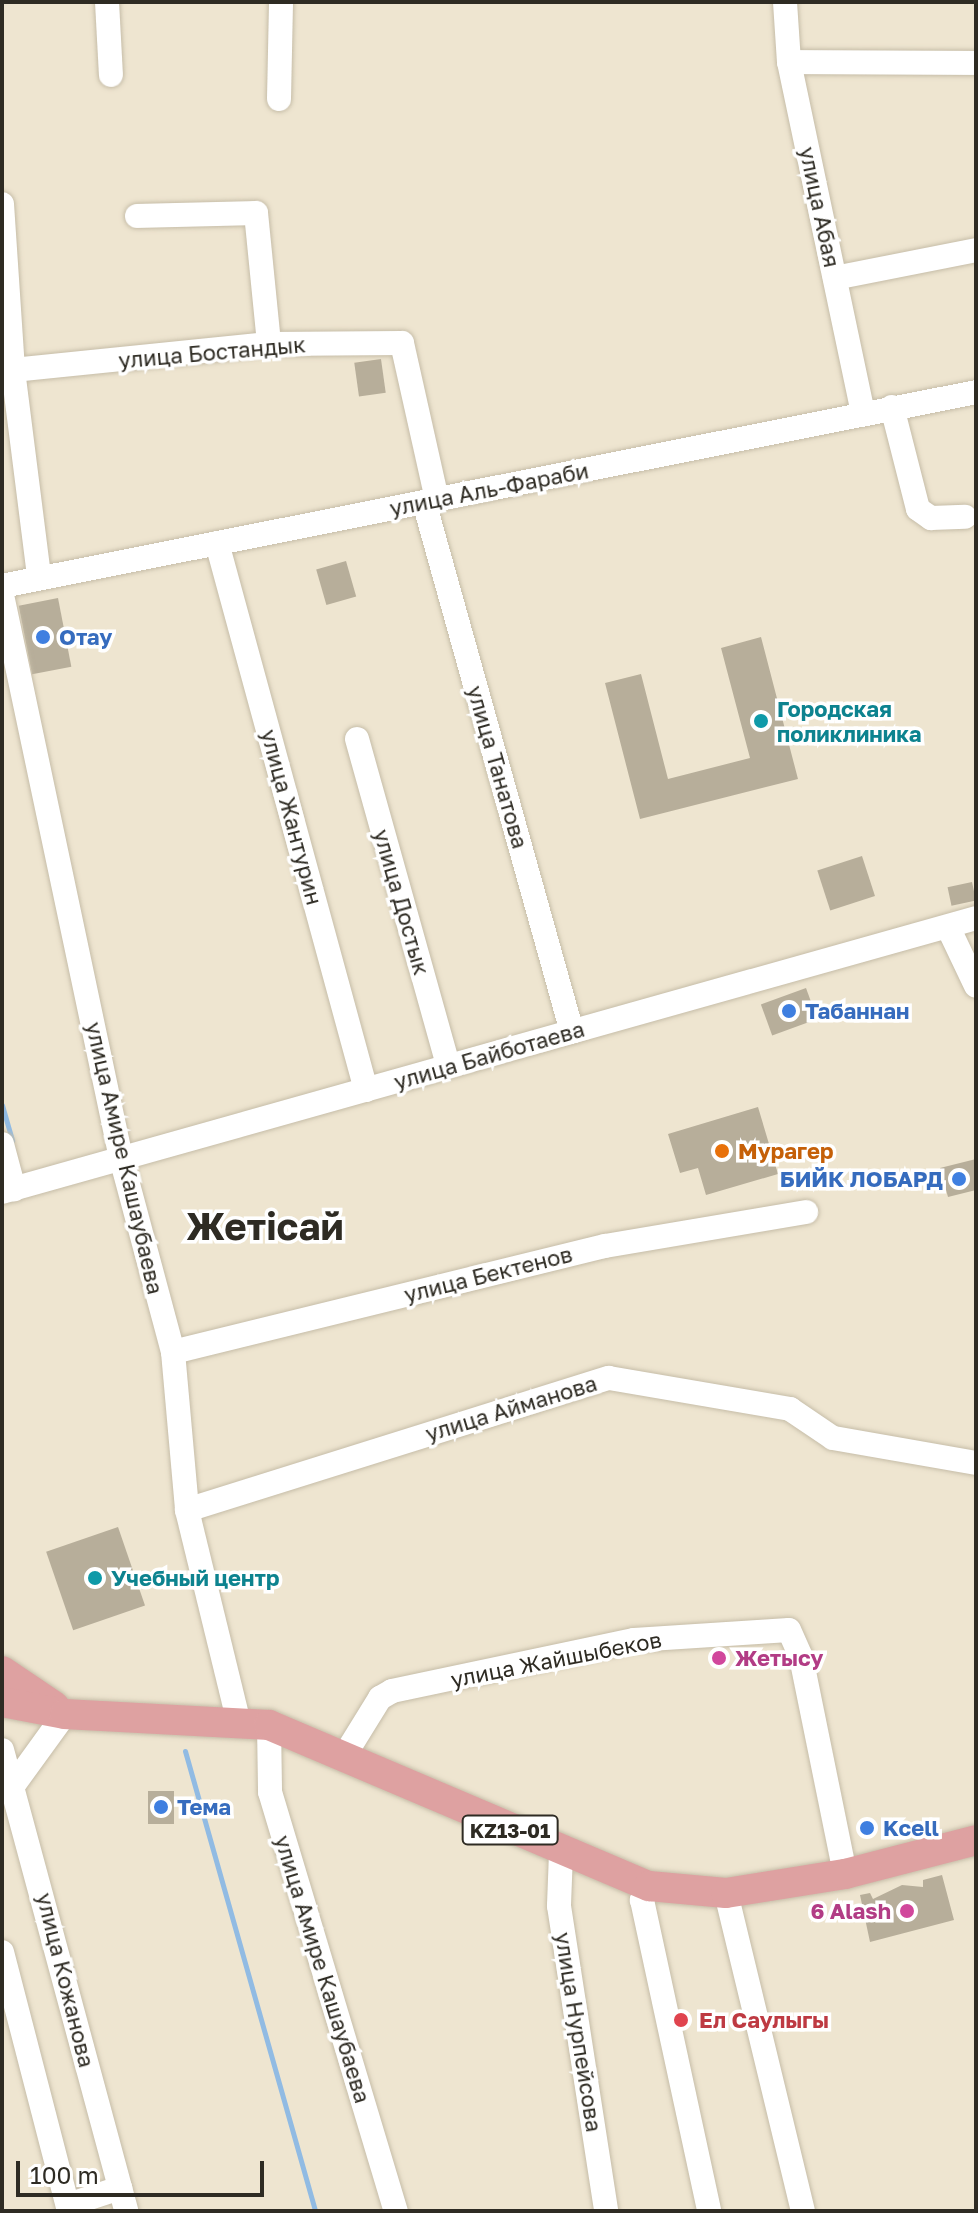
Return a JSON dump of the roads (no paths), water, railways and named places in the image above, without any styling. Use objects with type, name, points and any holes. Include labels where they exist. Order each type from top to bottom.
[{"type":"main road","points":[[2,1671],[57,1713]]},
{"type":"main road","name":"KZ13-01","points":[[2,1702],[57,1713],[238,1720],[269,1725],[346,1753],[561,1853],[649,1886],[726,1893],[845,1874],[976,1840]]},
{"type":"main road","name":"KZ13-01","points":[[2,1724],[57,1713]]},
{"type":"street","points":[[107,2],[111,75]]},
{"type":"street","points":[[279,99],[281,2]]},
{"type":"street","name":"улица Абая","points":[[785,2],[789,62],[863,412]]},
{"type":"street","points":[[789,62],[976,63]]},
{"type":"street","points":[[2,204],[13,370],[39,577]]},
{"type":"street","points":[[137,216],[256,213],[269,344]]},
{"type":"street","points":[[835,278],[976,250]]},
{"type":"street","name":"улица Бостандык","points":[[13,370],[269,344],[402,343],[407,351]]},
{"type":"street","name":"улица Танатова","points":[[407,351],[431,501],[572,1032]]},
{"type":"street","name":"улица Аль-Фараби","points":[[2,586],[863,412],[976,392]]},
{"type":"street","points":[[892,407],[918,509],[931,518],[965,517]]},
{"type":"street","name":"улица Жантурин","points":[[217,543],[366,1090]]},
{"type":"street","name":"улица Амире Кашаубаева","points":[[2,595],[121,1158],[173,1352],[187,1510],[238,1720]]},
{"type":"street","name":"улица Достык","points":[[357,739],[448,1065]]},
{"type":"street","name":"улица Байботаева","points":[[8,1190],[976,918]]},
{"type":"street","points":[[948,927],[976,986]]},
{"type":"street","points":[[2,1144],[8,1190]]},
{"type":"street","name":"улица Бектенов","points":[[173,1352],[605,1246],[806,1212]]},
{"type":"street","name":"улица Айманова","points":[[187,1510],[609,1378],[790,1409],[833,1438],[976,1463]]},
{"type":"street","name":"улица Жайшыбеков","points":[[346,1753],[380,1698],[392,1691],[634,1640],[789,1630],[801,1657],[845,1874]]},
{"type":"street","points":[[15,1783],[57,1713]]},
{"type":"street","name":"улица Амире Кашаубаева","points":[[269,1725],[270,1792],[396,2211]]},
{"type":"street","name":"улица Кожанова","points":[[2,1750],[15,1783],[123,2200]]},
{"type":"street","name":"улица Нурпейсова","points":[[561,1853],[559,1906],[606,2211]]},
{"type":"street","points":[[649,1886],[642,1900],[709,2211]]},
{"type":"street","points":[[726,1893],[803,2211]]},
{"type":"street","points":[[2,1952],[68,2208],[123,2200]]},
{"type":"waterway","points":[[2,1105],[12,1141]]},
{"type":"waterway","points":[[185,1751],[315,2211]]},
{"type":"place","name":"Отау","points":[[43,637]]},
{"type":"place","name":"Городская поликлиника","points":[[761,721]]},
{"type":"place","name":"Табаннан","points":[[789,1011]]},
{"type":"place","name":"Мурагер","points":[[722,1151]]},
{"type":"place","name":"БИЙК ЛОБАРД","points":[[959,1179]]},
{"type":"place","name":"Учебный центр","points":[[95,1578]]},
{"type":"place","name":"Жетысу","points":[[719,1658]]},
{"type":"place","name":"Тема","points":[[161,1807]]},
{"type":"place","name":"Kcell","points":[[867,1828]]},
{"type":"place","name":"6 Alash","points":[[907,1911]]},
{"type":"place","name":"Ел Саулыгы","points":[[681,2020]]},
{"type":"district","name":"Жетісай","points":[[265,1226]]}]
